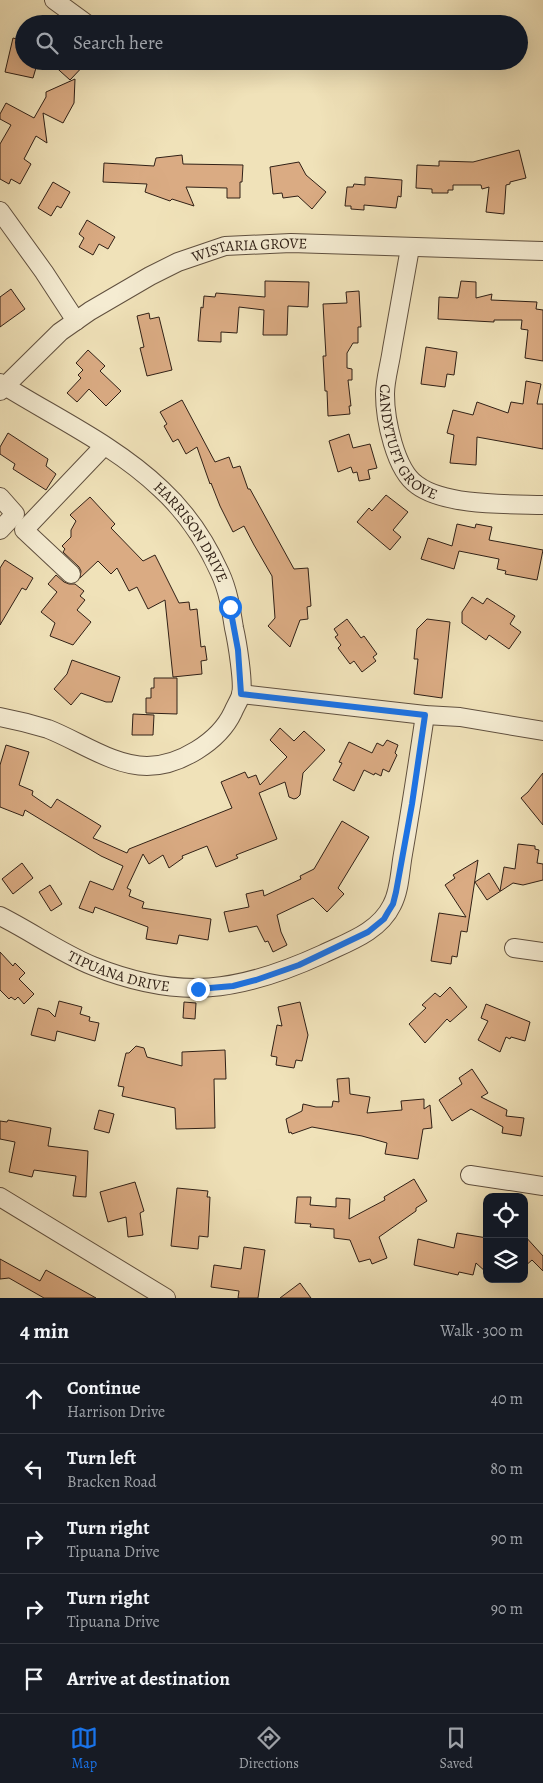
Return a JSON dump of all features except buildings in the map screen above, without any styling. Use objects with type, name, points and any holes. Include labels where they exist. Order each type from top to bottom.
[{"type":"street","points":[[54,0],[75,15]]},
{"type":"street","points":[[0,211],[44,272],[76,321]]},
{"type":"street","name":"WISTARIA GROVE","points":[[2,387],[60,332],[118,294],[178,262],[225,246],[291,243],[410,248],[542,247]]},
{"type":"street","name":"CANDYTUFT GROVE","points":[[410,248],[385,393],[387,422],[398,457],[404,469],[417,485],[437,495],[480,503],[543,505]]},
{"type":"street","name":"HARRISON DRIVE","points":[[0,717],[48,729],[128,764],[147,766],[182,759],[199,749],[230,719],[241,694],[238,650],[230,607],[221,574],[209,550],[189,521],[161,489],[121,457],[2,387]]},
{"type":"street","points":[[71,574],[24,530],[104,446]]},
{"type":"street","points":[[0,497],[16,514],[0,530]]},
{"type":"street","points":[[241,694],[425,715],[460,717],[543,731]]},
{"type":"street","name":"TIPUANA DRIVE","points":[[0,916],[92,966],[123,977],[171,988],[198,989],[233,986],[299,965],[368,932],[384,919],[393,904],[412,804],[425,715]]},
{"type":"street","points":[[514,948],[543,952]]},
{"type":"street","points":[[470,1175],[543,1186]]},
{"type":"street","points":[[0,1196],[166,1298]]},
{"type":"route","points":[[198,989],[233,986],[299,965],[368,932],[384,919],[393,904],[396,892],[412,804],[425,715],[241,694],[238,650],[230,607]]}]
